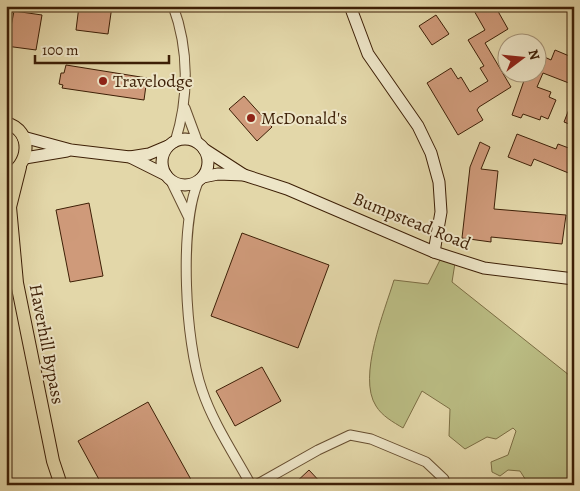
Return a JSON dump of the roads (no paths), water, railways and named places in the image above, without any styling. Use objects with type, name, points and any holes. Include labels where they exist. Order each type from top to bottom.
[{"type":"main road","points":[[350,6],[368,54],[413,118],[431,153],[438,182],[441,212],[434,252]]},
{"type":"main road","points":[[6,123],[18,129],[24,137],[71,150],[130,157],[149,154],[172,144],[190,140],[201,146],[208,164],[200,179],[184,186],[130,157]]},
{"type":"main road","name":"Haverhill Bypass","points":[[24,137],[26,149],[8,204],[17,283],[53,460],[61,485]]},
{"type":"main road","points":[[168,178],[162,161],[172,144]]},
{"type":"main road","name":"Bumpstead Road","points":[[201,146],[244,175]]},
{"type":"main road","points":[[6,176],[22,162],[71,150]]},
{"type":"main road","name":"Bumpstead Road","points":[[200,179],[218,174],[244,175],[287,189],[434,252],[484,268],[573,276]]},
{"type":"street","points":[[172,6],[178,21],[184,55],[184,105],[172,144]]},
{"type":"street","points":[[184,105],[201,146]]},
{"type":"street","points":[[168,178],[188,217]]},
{"type":"street","points":[[200,179],[188,217],[189,332],[202,389],[212,414],[251,485]]},
{"type":"street","points":[[256,485],[318,450],[350,435],[371,439],[426,462],[444,479]]},
{"type":"place","name":"Travelodge","points":[[103,81]]},
{"type":"place","name":"McDonald's","points":[[251,118]]}]
